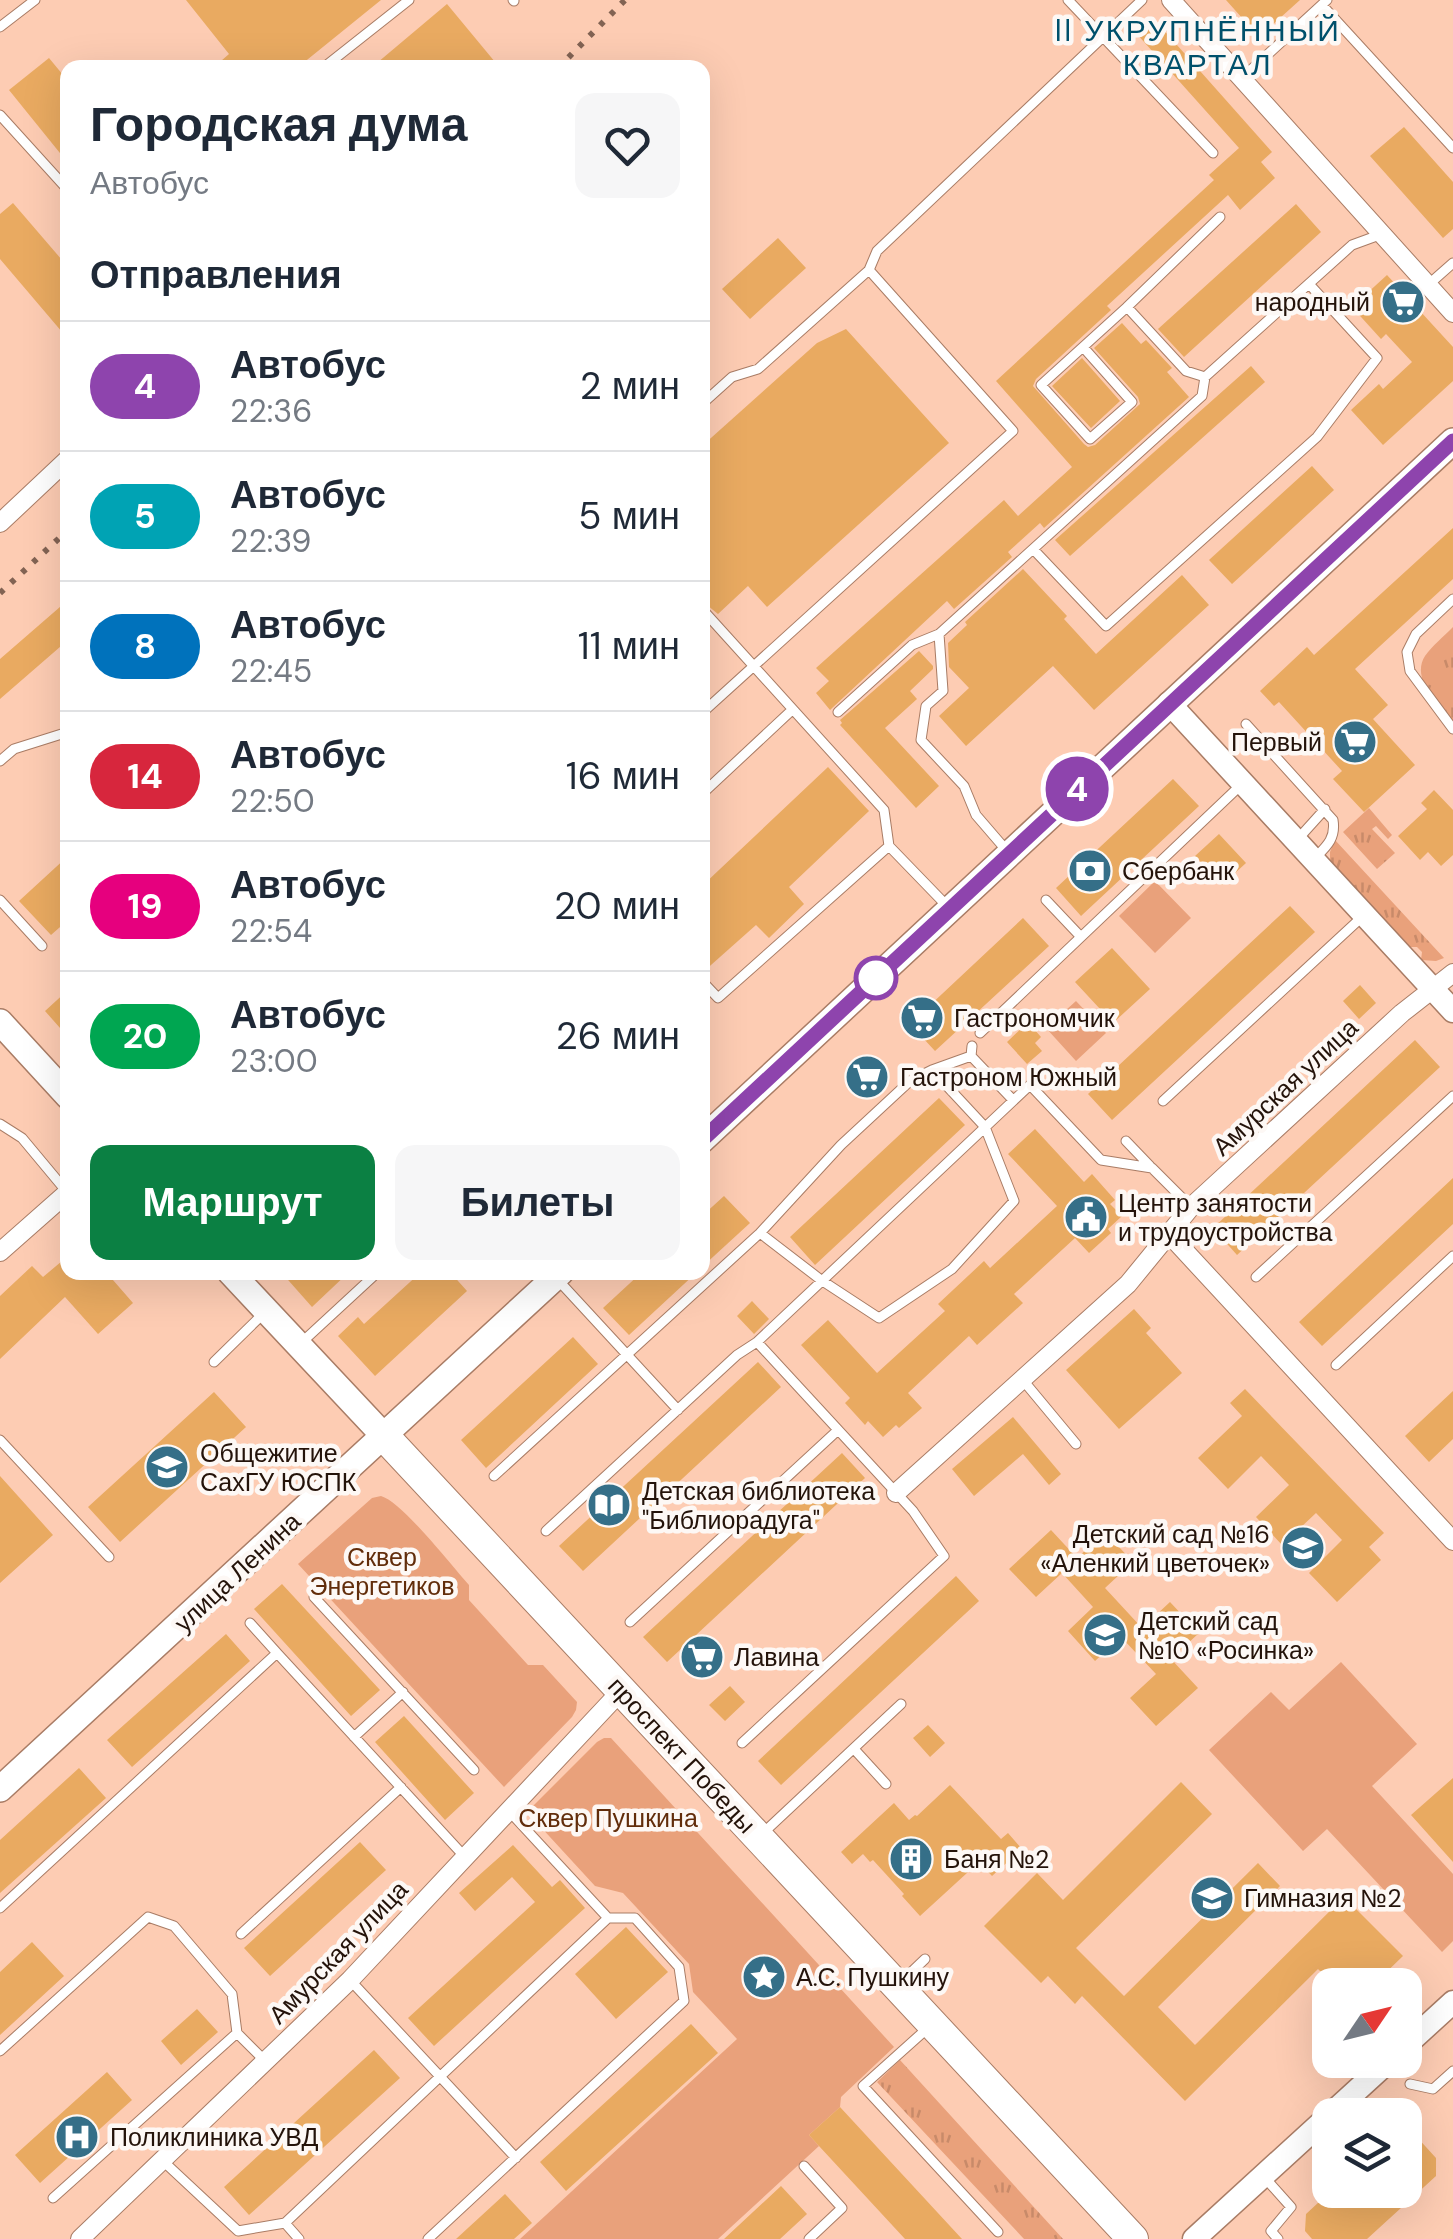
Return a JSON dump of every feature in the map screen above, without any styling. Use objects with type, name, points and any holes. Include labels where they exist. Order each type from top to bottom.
[{"type":"main road","points":[[710,1133],[1453,441]]},
{"type":"main road","points":[[0,1022],[60,1087]]},
{"type":"main road","name":"проспект Победы","points":[[237,1280],[1133,2239]]},
{"type":"main road","name":"улица Ленина","points":[[0,1789],[553,1280]]},
{"type":"street","points":[[1172,0],[1453,313]]},
{"type":"street","points":[[0,523],[60,467]]},
{"type":"street","points":[[1169,704],[1453,1011]]},
{"type":"street","name":"Амурская улица","points":[[896,1493],[1128,1284],[1191,1208],[1402,1013],[1453,973]]},
{"type":"street","points":[[0,1252],[60,1198]]},
{"type":"street","points":[[1169,1234],[1453,1542]]},
{"type":"street","name":"Амурская улица","points":[[80,2239],[350,1980],[622,1690]]},
{"type":"street","points":[[1422,2030],[1453,2002]]},
{"type":"street","points":[[1194,2239],[1370,2078]]},
{"type":"lane","points":[[0,27],[35,0]]},
{"type":"lane","points":[[334,60],[409,0]]},
{"type":"lane","points":[[1068,0],[1212,153]]},
{"type":"lane","points":[[710,397],[732,377],[758,368],[869,270],[877,251],[1142,0]]},
{"type":"lane","points":[[1242,78],[1324,2],[1453,148]]},
{"type":"lane","points":[[0,115],[60,181]]},
{"type":"lane","points":[[1083,347],[1132,402],[1090,439],[1040,385],[1220,217]]},
{"type":"lane","points":[[838,712],[912,645],[939,634],[1202,396],[1204,378],[1352,245],[1382,234]]},
{"type":"lane","points":[[1428,285],[1453,263]]},
{"type":"lane","points":[[710,706],[1013,430],[869,270]]},
{"type":"lane","points":[[1033,549],[1106,626],[1317,438],[1378,358],[1309,284]]},
{"type":"lane","points":[[1127,307],[1186,370],[1204,378]]},
{"type":"lane","points":[[1453,600],[1416,634],[1408,652],[1410,671],[1453,729]]},
{"type":"lane","points":[[710,617],[884,810],[889,846],[949,909]]},
{"type":"lane","points":[[939,634],[943,690],[926,706],[921,740],[964,786],[976,815],[1009,853]]},
{"type":"lane","points":[[710,787],[792,710]]},
{"type":"lane","points":[[1246,724],[1333,820],[1335,830],[1328,846],[1314,860]]},
{"type":"lane","points":[[0,761],[14,748],[60,734]]},
{"type":"lane","points":[[980,1032],[1242,783]]},
{"type":"lane","points":[[1296,841],[1325,809]]},
{"type":"lane","points":[[710,990],[718,998],[889,846]]},
{"type":"lane","points":[[0,900],[42,946]]},
{"type":"lane","points":[[1046,900],[1081,936]]},
{"type":"lane","points":[[1163,1101],[1364,915]]},
{"type":"lane","points":[[710,1278],[910,1081],[972,1051],[1014,1100]]},
{"type":"lane","points":[[760,1232],[821,1280],[879,1318],[952,1269],[1014,1201],[985,1127],[932,1070]]},
{"type":"lane","points":[[546,1531],[737,1355],[756,1342],[1030,1085],[1102,1160],[1152,1168]]},
{"type":"lane","points":[[1256,1277],[1453,1096]]},
{"type":"lane","points":[[0,1124],[22,1138],[60,1184]]},
{"type":"lane","points":[[1126,1141],[1191,1208]]},
{"type":"lane","points":[[1336,1364],[1453,1256]]},
{"type":"lane","points":[[298,1346],[365,1280]]},
{"type":"lane","points":[[562,1280],[678,1410]]},
{"type":"lane","points":[[494,1476],[708,1280]]},
{"type":"lane","points":[[214,1362],[266,1311]]},
{"type":"lane","points":[[742,1743],[944,1556],[913,1511],[756,1342]]},
{"type":"lane","points":[[1022,1379],[1076,1444]]},
{"type":"lane","points":[[630,1622],[838,1430]]},
{"type":"lane","points":[[0,1440],[109,1557]]},
{"type":"lane","points":[[314,1597],[474,1770]]},
{"type":"lane","points":[[250,1623],[464,1856]]},
{"type":"lane","points":[[0,1908],[277,1653]]},
{"type":"lane","points":[[354,1737],[403,1692]]},
{"type":"lane","points":[[759,1837],[901,1704]]},
{"type":"lane","points":[[854,1749],[886,1784]]},
{"type":"lane","points":[[242,1934],[401,1787]]},
{"type":"lane","points":[[508,1810],[608,1918]]},
{"type":"lane","points":[[0,2050],[148,1916],[174,1926],[232,1994],[237,2032],[264,2061]]},
{"type":"lane","points":[[163,2161],[238,2231],[285,2223],[608,1918],[635,1918],[679,1968],[684,2001],[428,2239]]},
{"type":"lane","points":[[897,1985],[926,1959]]},
{"type":"lane","points":[[350,1980],[516,2158]]},
{"type":"lane","points":[[932,2024],[863,2086],[998,2232]]},
{"type":"lane","points":[[53,2198],[237,2032]]},
{"type":"lane","points":[[1410,2084],[1433,2089],[1453,2071]]},
{"type":"lane","points":[[804,2166],[842,2208],[809,2239]]},
{"type":"lane","points":[[1263,2176],[1291,2207],[1270,2231],[1278,2239]]},
{"type":"lane","points":[[285,2223],[299,2239]]},
{"type":"green space","points":[[1453,627],[1453,727],[1428,693],[1421,665]]},
{"type":"green space","points":[[1369,808],[1392,835],[1388,839],[1376,826],[1372,829],[1395,853],[1377,869],[1343,832]]},
{"type":"green space","points":[[1335,840],[1444,958],[1421,960],[1422,952],[1410,947],[1330,861]]},
{"type":"green space","points":[[1155,881],[1191,918],[1155,953],[1119,916]]},
{"type":"green space","points":[[1076,1001],[1106,1033],[1076,1061],[1046,1028]]},
{"type":"green space","name":"Сквер Энергетиков","points":[[381,1496],[401,1510],[439,1550],[469,1585],[469,1600],[528,1665],[543,1665],[577,1702],[572,1717],[504,1787],[298,1564],[372,1498]]},
{"type":"green space","points":[[1341,1662],[1417,1744],[1372,1786],[1453,1874],[1453,1941],[1442,1952],[1327,1829],[1303,1851],[1209,1750],[1271,1692],[1289,1710]]},
{"type":"green space","name":"Сквер Пушкина","points":[[604,1738],[611,1738],[894,2047],[841,2097],[840,2107],[809,2135],[819,2146],[718,2239],[520,2239],[737,2039],[693,1992],[689,1964],[623,1893],[595,1886],[527,1812]]},
{"type":"green space","points":[[900,2060],[1063,2239],[1024,2239],[877,2082]]},
{"type":"building","points":[[186,0],[381,0],[307,60],[222,60],[229,54]]},
{"type":"building","points":[[1226,0],[1300,0],[1259,37]]},
{"type":"building","points":[[447,4],[493,60],[380,60]]},
{"type":"building","points":[[1153,18],[1272,152],[1261,162],[1275,178],[1240,210],[1228,195],[1107,306],[1111,310],[1033,386],[1084,444],[1095,445],[1140,404],[1094,348],[1122,323],[1141,344],[1146,340],[1172,368],[1167,372],[1189,397],[1044,528],[1040,523],[1008,552],[1012,557],[954,609],[947,601],[830,710],[816,693],[829,681],[816,668],[1004,500],[1018,516],[1072,467],[996,381],[1214,180],[1209,175],[1239,148],[1136,33]]},
{"type":"building","points":[[49,58],[60,71],[60,153],[9,90]]},
{"type":"building","points":[[1404,127],[1453,182],[1453,229],[1443,238],[1370,156]]},
{"type":"building","points":[[13,203],[60,258],[60,330],[0,259],[0,214]]},
{"type":"building","points":[[1296,204],[1321,232],[1184,357],[1158,329]]},
{"type":"building","points":[[778,238],[806,268],[750,319],[722,289]]},
{"type":"building","points":[[1387,275],[1453,347],[1453,381],[1383,445],[1351,410],[1379,384],[1383,389],[1412,362],[1386,334],[1381,339],[1352,307]]},
{"type":"building","points":[[846,329],[949,443],[767,607],[748,586],[718,614],[710,608],[710,439],[817,343]]},
{"type":"building","points":[[1082,358],[1120,401],[1091,428],[1052,386]]},
{"type":"building","points":[[1251,366],[1265,382],[1070,556],[1055,540]]},
{"type":"building","points":[[1312,466],[1334,490],[1232,584],[1209,560]]},
{"type":"building","points":[[1453,528],[1453,579],[1355,669],[1388,705],[1373,719],[1415,765],[1364,812],[1333,779],[1342,771],[1279,702],[1274,706],[1260,691],[1307,647],[1314,655]]},
{"type":"building","points":[[1023,569],[1096,654],[1182,575],[1209,605],[1094,710],[1053,666],[966,746],[939,716],[969,688],[949,667],[948,643],[967,625],[965,622]]},
{"type":"building","points":[[60,607],[60,647],[0,699],[0,659]]},
{"type":"building","points":[[919,651],[933,669],[910,691],[917,699],[885,728],[939,786],[916,808],[840,725],[840,720]]},
{"type":"building","points":[[828,767],[869,811],[789,887],[804,904],[769,938],[756,925],[710,966],[710,878]]},
{"type":"building","points":[[1173,779],[1199,806],[1081,916],[1056,888]]},
{"type":"building","points":[[1434,790],[1453,810],[1453,855],[1441,866],[1428,852],[1420,860],[1398,836],[1427,809],[1421,803]]},
{"type":"building","points":[[1219,834],[1246,863],[1222,885],[1195,856]]},
{"type":"building","points":[[60,863],[60,927],[51,935],[19,901]]},
{"type":"building","points":[[1290,906],[1315,932],[1112,1120],[1088,1094]]},
{"type":"building","points":[[1023,918],[1049,946],[935,1051],[910,1024]]},
{"type":"building","points":[[1112,948],[1150,989],[1113,1023],[1075,982]]},
{"type":"building","points":[[1360,985],[1376,1003],[1359,1019],[1343,1001]]},
{"type":"building","points":[[60,997],[60,1028],[45,1011]]},
{"type":"building","points":[[1028,1022],[1041,1037],[1035,1043],[1042,1051],[1027,1064],[1007,1042]]},
{"type":"building","points":[[1415,1040],[1440,1067],[1237,1255],[1213,1228]]},
{"type":"building","points":[[939,1098],[965,1125],[815,1265],[790,1237]]},
{"type":"building","points":[[1035,1129],[1084,1182],[1092,1174],[1115,1200],[1110,1204],[1122,1216],[1108,1229],[1111,1233],[1089,1253],[1075,1238],[1014,1294],[1023,1303],[977,1345],[969,1336],[908,1393],[922,1408],[883,1437],[868,1421],[865,1425],[845,1403],[850,1398],[801,1345],[828,1320],[877,1373],[945,1311],[938,1304],[984,1261],[990,1268],[1057,1206],[1008,1154]]},
{"type":"building","points":[[1453,1178],[1453,1224],[1322,1346],[1299,1322]]},
{"type":"building","points":[[724,1196],[750,1223],[710,1260],[710,1209]]},
{"type":"building","points":[[60,1263],[60,1280],[113,1280],[133,1303],[98,1334],[65,1297],[0,1359],[0,1296],[32,1266],[43,1277]]},
{"type":"building","points":[[288,1280],[341,1280],[312,1307]]},
{"type":"building","points":[[412,1280],[457,1280],[467,1291],[375,1376],[338,1336],[358,1317],[364,1324]]},
{"type":"building","points":[[633,1280],[688,1280],[629,1335],[603,1308]]},
{"type":"building","points":[[752,1301],[769,1319],[754,1334],[737,1316]]},
{"type":"building","points":[[1134,1309],[1151,1328],[1146,1333],[1182,1373],[1119,1429],[1066,1370]]},
{"type":"building","points":[[573,1337],[598,1364],[486,1468],[461,1440]]},
{"type":"building","points":[[758,1362],[781,1387],[583,1571],[559,1546]]},
{"type":"building","points":[[1245,1389],[1384,1533],[1369,1547],[1381,1560],[1337,1602],[1309,1573],[1342,1540],[1316,1513],[1282,1545],[1256,1517],[1289,1485],[1261,1456],[1228,1489],[1198,1458],[1242,1416],[1230,1403]]},
{"type":"building","points":[[1453,1391],[1453,1439],[1429,1462],[1405,1436]]},
{"type":"building","name":"Общежитие СахГУ ЮСПК","points":[[214,1392],[246,1427],[120,1542],[88,1507]]},
{"type":"building","points":[[1013,1417],[1061,1474],[1049,1485],[1023,1454],[974,1496],[952,1469]]},
{"type":"building","points":[[842,1453],[865,1478],[667,1662],[643,1637]]},
{"type":"building","points":[[0,1476],[53,1535],[0,1583]]},
{"type":"building","points":[[1051,1530],[1077,1558],[1105,1532],[1133,1562],[1105,1588],[1142,1628],[1170,1602],[1199,1633],[1171,1659],[1198,1688],[1156,1726],[1130,1698],[1156,1674],[1121,1637],[1095,1661],[1068,1631],[1093,1607],[1062,1573],[1036,1597],[1009,1569]]},
{"type":"building","points":[[956,1576],[979,1601],[781,1785],[758,1761]]},
{"type":"building","points":[[282,1584],[380,1690],[351,1716],[254,1609]]},
{"type":"building","points":[[226,1634],[250,1661],[132,1767],[107,1740]]},
{"type":"building","points":[[730,1686],[745,1702],[725,1721],[709,1705]]},
{"type":"building","points":[[404,1716],[474,1793],[445,1820],[375,1742]]},
{"type":"building","points":[[928,1725],[945,1743],[930,1757],[913,1738]]},
{"type":"building","points":[[79,1768],[106,1798],[0,1893],[0,1840]]},
{"type":"building","points":[[1453,1778],[1453,1862],[1411,1815]]},
{"type":"building","points":[[1181,1782],[1212,1814],[1076,1948],[1124,1996],[1258,1863],[1280,1886],[1158,2007],[1195,2045],[1344,1897],[1403,1956],[1391,1968],[1312,1968],[1312,1975],[1185,2101],[1082,1996],[1075,2004],[1048,1976],[1041,1983],[984,1926],[1037,1873],[1063,1900]]},
{"type":"building","points":[[950,1785],[1001,1839],[1008,1833],[1022,1849],[992,1876],[979,1862],[920,1916],[873,1860],[870,1862],[863,1854],[852,1864],[841,1852],[894,1803],[909,1820]]},
{"type":"building","points":[[360,1842],[386,1870],[270,1976],[244,1948]]},
{"type":"building","points":[[513,1845],[552,1887],[560,1880],[585,1908],[434,2046],[408,2018],[535,1902],[512,1877],[475,1911],[459,1893]]},
{"type":"building","points":[[626,1927],[668,1972],[616,2019],[575,1974]]},
{"type":"building","points":[[32,1942],[64,1976],[0,2035],[0,1972]]},
{"type":"building","points":[[197,2009],[218,2032],[181,2065],[161,2041]]},
{"type":"building","points":[[691,2024],[718,2053],[566,2191],[540,2162]]},
{"type":"building","points":[[374,2050],[400,2078],[249,2215],[224,2187]]},
{"type":"building","points":[[107,2072],[132,2100],[40,2183],[15,2155]]},
{"type":"building","points":[[840,2107],[962,2239],[905,2239],[819,2146],[809,2135]]},
{"type":"building","points":[[1422,2143],[1436,2158],[1436,2176],[1422,2189]]},
{"type":"building","points":[[781,2186],[807,2214],[780,2239],[724,2239]]},
{"type":"building","points":[[505,2194],[532,2223],[514,2239],[456,2239]]},
{"type":"building","points":[[1312,2208],[1401,2208],[1367,2239],[1312,2239],[1305,2231],[1306,2214]]},
{"type":"railway","points":[[566,60],[625,0]]},
{"type":"railway","points":[[0,593],[60,537]]},
{"type":"bus line","name":"4","points":[[710,1133],[1453,441]]},
{"type":"place","name":"народный","points":[[1403,302]]},
{"type":"place","name":"Первый","points":[[1355,742]]},
{"type":"place","name":"Сбербанк","points":[[1090,871]]},
{"type":"place","name":"Гастрономчик","points":[[922,1018]]},
{"type":"place","name":"Гастроном Южный","points":[[867,1077]]},
{"type":"place","name":"Центр занятости и трудоустройства","points":[[1086,1217]]},
{"type":"place","name":"Общежитие СахГУ ЮСПК","points":[[167,1467]]},
{"type":"place","name":"Детская библиотека \"Библиорадуга\"","points":[[609,1505]]},
{"type":"place","name":"Детский сад №16 «Аленкий цветочек»","points":[[1303,1548]]},
{"type":"place","name":"Детский сад №10 «Росинка»","points":[[1105,1635]]},
{"type":"place","name":"Лавина","points":[[702,1657]]},
{"type":"place","name":"Баня №2","points":[[911,1859]]},
{"type":"place","name":"Гимназия №2","points":[[1212,1898]]},
{"type":"place","name":"А.С. Пушкину","points":[[764,1977]]},
{"type":"place","name":"Поликлиника УВД","points":[[77,2137]]},
{"type":"district","name":"II УКРУПНЁННЫЙ КВАРТАЛ","points":[[1198,48]]}]
